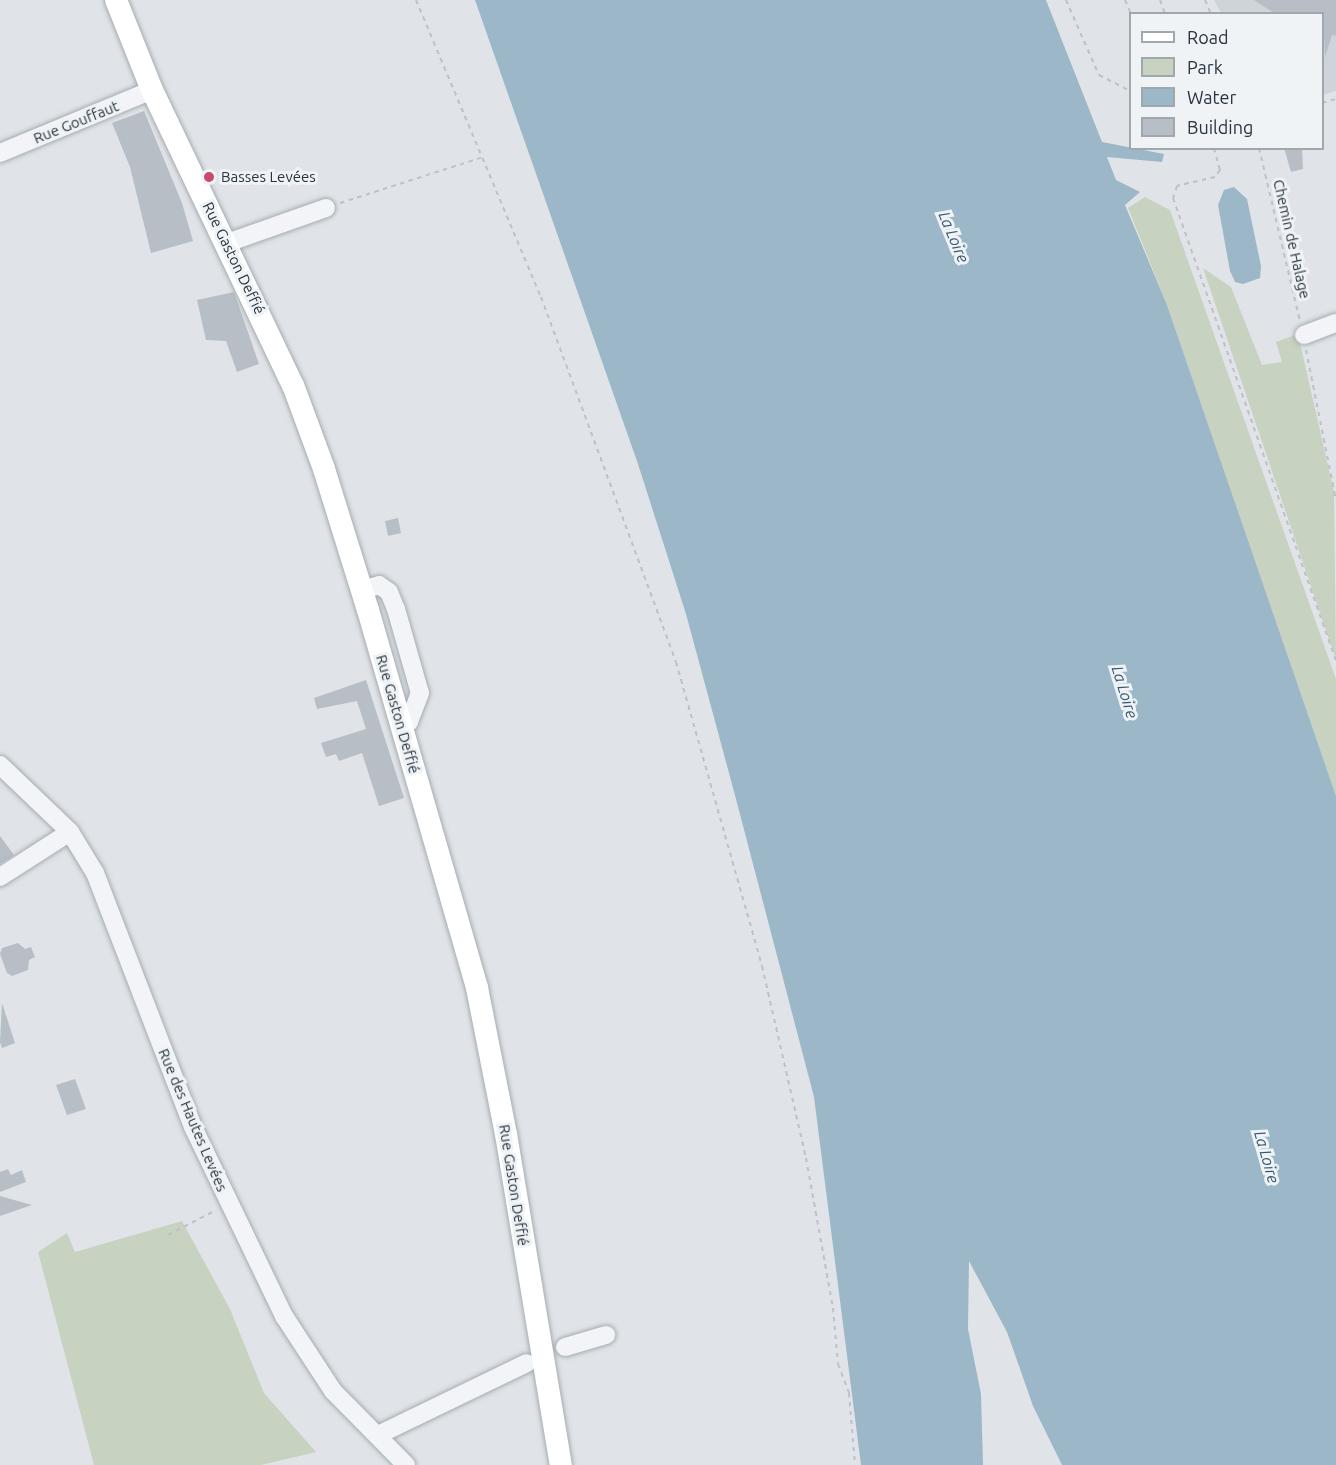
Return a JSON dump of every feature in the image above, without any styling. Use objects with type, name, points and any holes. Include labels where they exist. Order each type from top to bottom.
[{"type":"main road","name":"Rue Gaston Deffié","points":[[116,0],[152,90],[227,243],[292,385],[324,469],[362,590],[477,988],[506,1134],[561,1465]]},
{"type":"street","name":"Rue Gouffaut","points":[[0,153],[152,90]]},
{"type":"street","points":[[227,243],[326,208]]},
{"type":"street","points":[[1304,335],[1336,323]]},
{"type":"street","name":"Rue des Hautes Levées","points":[[0,765],[70,832],[95,873],[194,1130],[284,1316],[333,1391],[406,1465]]},
{"type":"street","points":[[0,877],[70,832]]},
{"type":"street","points":[[565,1347],[606,1335]]},
{"type":"street","points":[[378,1435],[527,1363]]},
{"type":"path","points":[[416,0],[541,297],[676,663],[762,966],[818,1216],[833,1308],[838,1364],[849,1393],[855,1465]]},
{"type":"path","points":[[1066,0],[1099,75],[1129,90]]},
{"type":"path","points":[[1215,150],[1220,170],[1215,177],[1177,186],[1173,198],[1336,660]]},
{"type":"path","name":"Chemin de Halage","points":[[1259,150],[1304,335],[1336,500]]},
{"type":"path","points":[[326,208],[483,157]]},
{"type":"path","points":[[168,1235],[230,1204]]},
{"type":"shaded area","points":[[1214,0],[1336,0],[1336,91],[1324,95],[1324,12],[1220,12]]},
{"type":"green space","points":[[1145,197],[1170,210],[1336,679],[1336,796],[1167,305],[1128,208]]},
{"type":"green space","points":[[1203,268],[1231,287],[1262,365],[1282,362],[1276,342],[1298,334],[1334,492],[1336,660]]},
{"type":"green space","points":[[182,1221],[230,1309],[264,1393],[316,1452],[261,1465],[94,1465],[38,1252],[67,1233],[75,1252]]},
{"type":"water","name":"La Loire","points":[[475,0],[1046,0],[1102,142],[1129,147],[1129,150],[1164,154],[1162,162],[1107,157],[1116,180],[1140,192],[1125,205],[1167,305],[1336,796],[1336,1465],[1062,1465],[1033,1406],[1007,1332],[969,1261],[968,1329],[981,1394],[983,1465],[861,1465],[814,1097],[686,614],[638,464]]},
{"type":"water","points":[[1234,187],[1247,199],[1261,266],[1260,278],[1243,284],[1235,282],[1230,271],[1218,205],[1224,190]]},
{"type":"building","points":[[1254,0],[1336,0],[1336,36],[1332,35],[1325,57],[1324,12],[1273,12]]},
{"type":"building","points":[[144,111],[182,203],[193,241],[151,253],[130,167],[112,123]]},
{"type":"building","points":[[1285,150],[1302,150],[1303,169],[1291,172]]},
{"type":"building","points":[[234,292],[259,364],[237,372],[226,341],[206,340],[197,300]]},
{"type":"building","points":[[398,518],[401,533],[388,536],[385,521]]},
{"type":"building","points":[[366,680],[404,798],[379,806],[362,753],[339,761],[336,754],[326,757],[321,743],[366,729],[357,701],[317,709],[314,698]]},
{"type":"building","points":[[0,836],[14,855],[0,864]]},
{"type":"building","points":[[18,943],[25,949],[31,947],[35,957],[29,960],[28,970],[12,976],[7,973],[0,954],[2,948]]},
{"type":"building","points":[[2,1003],[15,1043],[2,1048],[0,1042]]},
{"type":"building","points":[[75,1079],[86,1109],[67,1115],[56,1085]]},
{"type":"building","points":[[8,1169],[11,1175],[22,1170],[26,1182],[0,1192],[0,1172]]},
{"type":"building","points":[[0,1196],[32,1205],[0,1216]]},
{"type":"place","name":"Basses Levées","points":[[209,177]]}]
